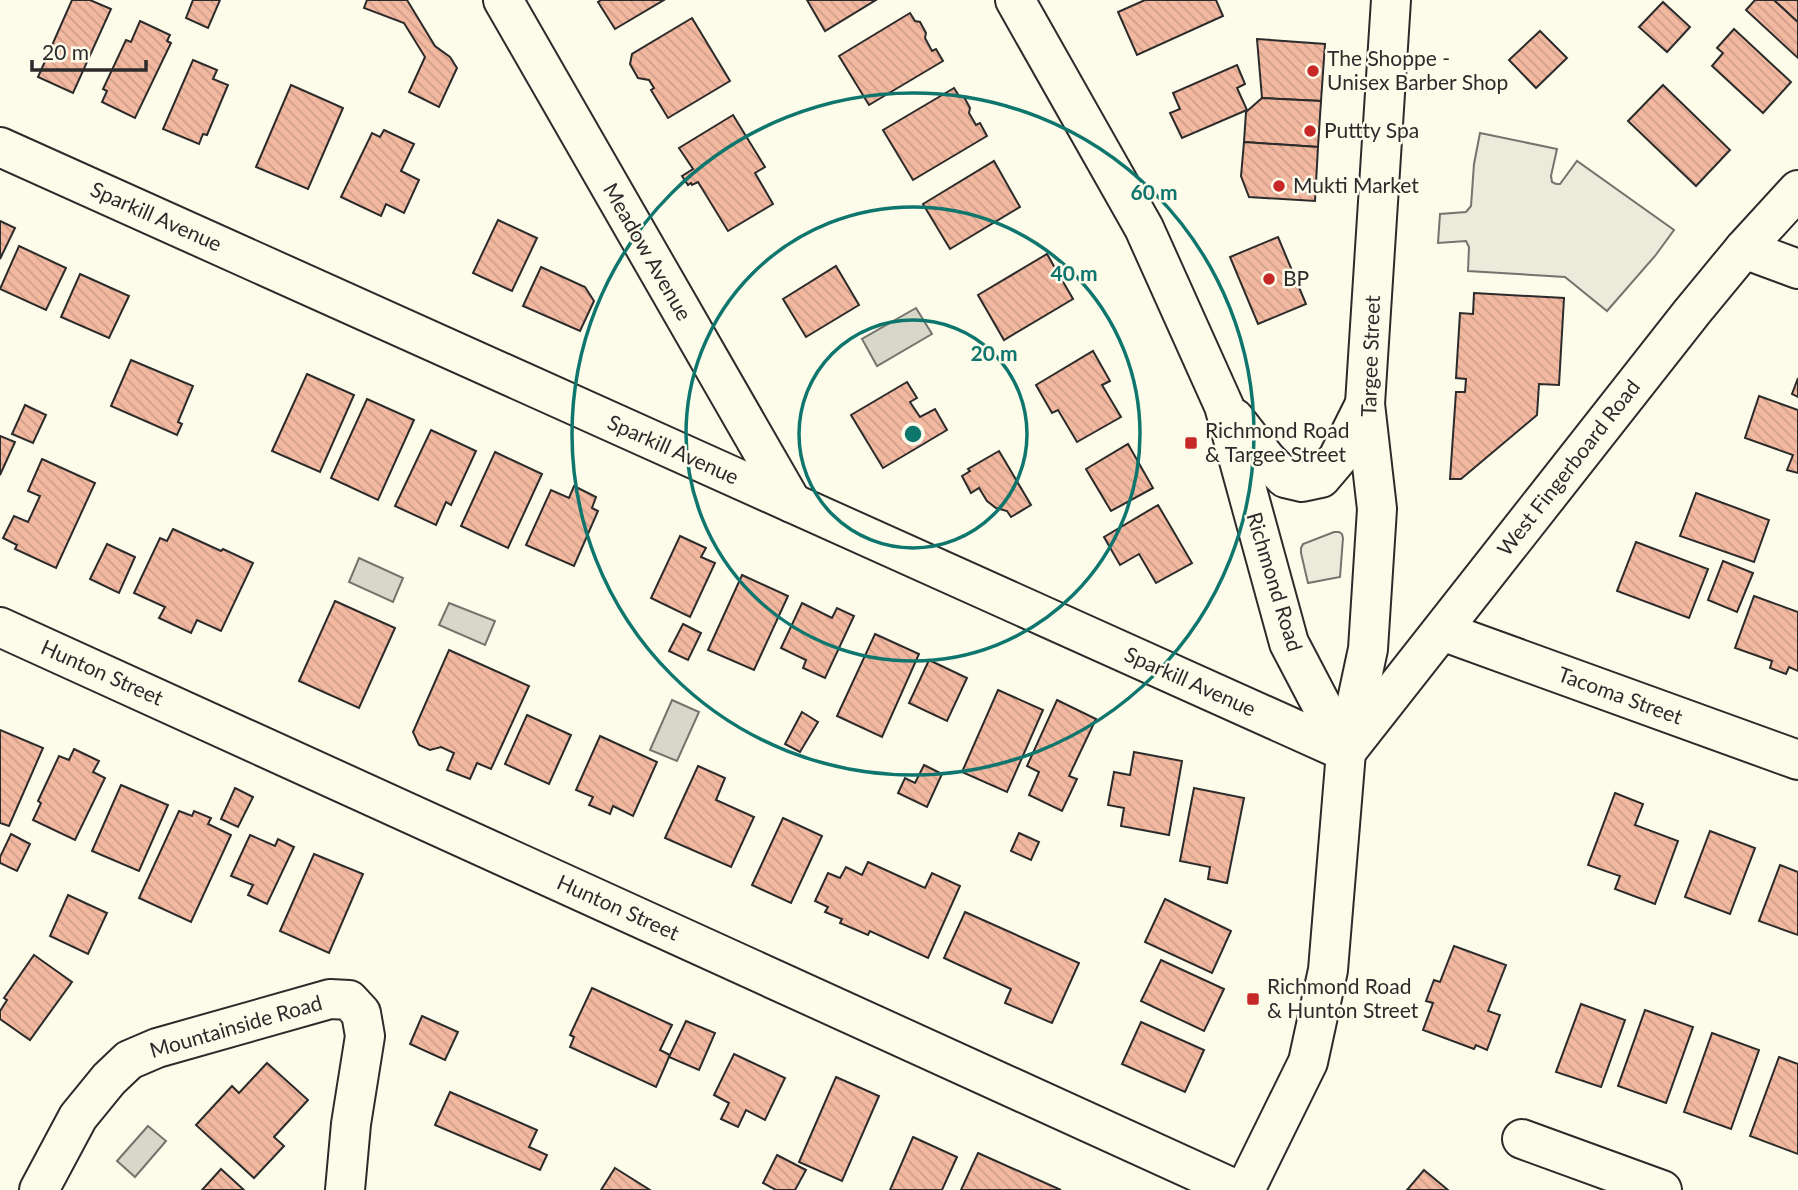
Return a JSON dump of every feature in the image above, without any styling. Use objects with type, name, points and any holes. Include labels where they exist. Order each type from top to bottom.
[{"type":"street","name":"Meadow Avenue","points":[[503,0],[792,503]]},
{"type":"street","name":"Richmond Road","points":[[1015,0],[1144,228],[1224,406],[1289,643],[1346,752]]},
{"type":"street","name":"Targee Street","points":[[1346,752],[1369,642],[1377,509],[1366,404],[1391,0]]},
{"type":"street","name":"Sparkill Avenue","points":[[0,147],[1346,752]]},
{"type":"street","name":"West Fingerboard Road","points":[[1346,752],[1692,312],[1798,190]]},
{"type":"street","points":[[1744,249],[1798,268]]},
{"type":"street","points":[[1224,406],[1266,459],[1285,478],[1303,482],[1321,478],[1338,458],[1366,404]]},
{"type":"street","name":"Hunton Street","points":[[0,627],[1237,1190]]},
{"type":"street","name":"Tacoma Street","points":[[1443,631],[1798,760]]},
{"type":"street","points":[[1245,1190],[1308,1062],[1328,970],[1346,752]]},
{"type":"street","name":"Mountainside Road","points":[[39,1190],[78,1117],[109,1079],[129,1060],[157,1048],[330,999],[349,1000],[361,1013],[365,1036],[351,1124],[345,1190]]},
{"type":"street","points":[[1522,1139],[1662,1190]]},
{"type":"shaded area","points":[[1480,133],[1557,149],[1552,182],[1560,184],[1577,161],[1674,230],[1607,311],[1565,277],[1468,271],[1469,247],[1466,241],[1438,243],[1440,214],[1466,212],[1471,206],[1474,164]]},
{"type":"shaded area","points":[[916,308],[932,334],[877,366],[862,339]]},
{"type":"shaded area","points":[[1334,532],[1342,534],[1343,538],[1340,577],[1308,583],[1301,553],[1303,544]]},
{"type":"shaded area","points":[[359,558],[403,578],[393,602],[349,582]]},
{"type":"shaded area","points":[[449,603],[495,621],[485,645],[439,625]]},
{"type":"shaded area","points":[[672,700],[699,712],[677,761],[650,750]]},
{"type":"shaded area","points":[[148,1126],[166,1141],[135,1177],[117,1161]]},
{"type":"building","points":[[72,0],[90,0],[111,9],[73,93],[38,77]]},
{"type":"building","points":[[193,0],[220,0],[208,28],[186,18]]},
{"type":"building","points":[[367,0],[407,0],[435,46],[450,57],[457,68],[439,107],[409,92],[425,57],[404,23],[364,8]]},
{"type":"building","points":[[664,0],[615,29],[598,2]]},
{"type":"building","points":[[807,0],[876,0],[825,31]]},
{"type":"building","points":[[1145,0],[1216,0],[1223,16],[1137,55],[1118,12]]},
{"type":"building","points":[[1755,0],[1774,0],[1798,22],[1798,58],[1746,10]]},
{"type":"building","points":[[1774,0],[1798,0],[1798,22]]},
{"type":"building","points":[[1663,2],[1690,27],[1667,52],[1639,27]]},
{"type":"building","points":[[910,13],[915,21],[920,22],[932,51],[936,49],[943,61],[869,105],[839,56]]},
{"type":"building","points":[[692,18],[730,81],[668,118],[651,90],[654,88],[649,80],[638,78],[630,64],[632,54]]},
{"type":"building","points":[[140,21],[170,35],[167,41],[171,43],[135,118],[102,102],[107,91],[103,89],[126,40],[131,42]]},
{"type":"building","points":[[1734,29],[1791,82],[1763,113],[1712,66],[1723,53],[1717,48]]},
{"type":"building","points":[[1540,31],[1567,58],[1536,88],[1509,60]]},
{"type":"building","points":[[1257,39],[1325,44],[1321,101],[1262,98]]},
{"type":"building","points":[[193,60],[217,70],[213,79],[228,85],[207,135],[203,134],[199,144],[163,129]]},
{"type":"building","points":[[1237,65],[1245,84],[1237,88],[1247,110],[1182,138],[1170,113],[1180,109],[1173,93]]},
{"type":"building","points":[[291,85],[343,108],[308,189],[256,167]]},
{"type":"building","points":[[1663,85],[1730,150],[1696,186],[1628,121]]},
{"type":"building","points":[[954,88],[959,96],[964,97],[976,125],[980,123],[987,136],[913,180],[883,130]]},
{"type":"building","points":[[1262,98],[1321,101],[1318,147],[1244,142],[1246,112]]},
{"type":"building","points":[[733,115],[765,167],[755,173],[773,204],[728,231],[698,182],[688,185],[682,176],[693,169],[679,148]]},
{"type":"building","points":[[384,130],[414,144],[401,171],[419,180],[404,213],[386,204],[381,216],[341,197],[372,133],[380,137]]},
{"type":"building","points":[[1244,142],[1318,147],[1315,201],[1249,197],[1241,176]]},
{"type":"building","points":[[994,161],[1020,207],[950,249],[923,204]]},
{"type":"building","points":[[498,220],[537,238],[512,291],[473,273]]},
{"type":"building","points":[[0,221],[15,228],[0,259]]},
{"type":"building","points":[[1278,237],[1306,304],[1258,324],[1230,257]]},
{"type":"building","points":[[19,246],[66,268],[46,310],[0,289]]},
{"type":"building","points":[[1047,254],[1073,299],[1004,340],[978,295]]},
{"type":"building","points":[[836,266],[859,305],[806,337],[783,299]]},
{"type":"building","points":[[541,267],[585,287],[594,301],[580,331],[523,306]]},
{"type":"building","points":[[80,274],[129,296],[109,338],[61,317]]},
{"type":"building","points":[[1474,293],[1564,298],[1559,385],[1539,384],[1537,415],[1461,479],[1450,479],[1456,392],[1465,392],[1466,379],[1456,378],[1460,313],[1473,314]]},
{"type":"building","points":[[1093,351],[1110,381],[1102,385],[1121,417],[1077,442],[1058,410],[1052,413],[1036,385]]},
{"type":"building","points":[[131,360],[193,386],[178,422],[182,424],[177,435],[111,406]]},
{"type":"building","points":[[307,374],[354,395],[320,472],[272,451]]},
{"type":"building","points":[[1798,378],[1798,397],[1792,394]]},
{"type":"building","points":[[907,382],[917,398],[910,402],[920,417],[935,409],[947,430],[883,468],[851,415]]},
{"type":"building","points":[[1759,396],[1798,410],[1798,473],[1787,470],[1793,455],[1745,438]]},
{"type":"building","points":[[367,399],[414,420],[378,500],[331,478]]},
{"type":"building","points":[[25,405],[46,415],[33,443],[12,434]]},
{"type":"building","points":[[431,430],[476,451],[451,505],[446,502],[436,525],[395,506]]},
{"type":"building","points":[[0,436],[15,442],[0,475]]},
{"type":"building","points":[[1128,444],[1153,488],[1111,511],[1086,469]]},
{"type":"building","points":[[999,451],[1031,505],[1011,517],[1007,511],[996,508],[987,501],[979,488],[971,493],[962,476],[970,471],[968,469]]},
{"type":"building","points":[[495,452],[542,474],[508,548],[461,526]]},
{"type":"building","points":[[42,459],[95,483],[56,568],[15,549],[17,545],[3,538],[14,516],[28,522],[40,496],[28,491]]},
{"type":"building","points":[[574,486],[596,497],[592,508],[598,511],[574,566],[526,545],[551,490],[569,498]]},
{"type":"building","points":[[1696,493],[1769,520],[1754,562],[1680,536]]},
{"type":"building","points":[[1158,505],[1192,563],[1156,583],[1139,554],[1120,565],[1104,537]]},
{"type":"building","points":[[173,529],[253,563],[221,631],[197,620],[191,633],[159,618],[165,607],[134,593],[160,538],[167,541]]},
{"type":"building","points":[[680,536],[706,548],[701,557],[715,563],[690,617],[651,598]]},
{"type":"building","points":[[1636,542],[1708,569],[1689,618],[1617,591]]},
{"type":"building","points":[[107,544],[135,557],[119,593],[90,579]]},
{"type":"building","points":[[1723,561],[1753,573],[1737,612],[1708,600]]},
{"type":"building","points":[[742,575],[788,596],[754,670],[708,650]]},
{"type":"building","points":[[1754,596],[1798,612],[1798,671],[1789,667],[1786,674],[1770,668],[1772,661],[1735,648]]},
{"type":"building","points":[[335,601],[395,628],[359,708],[299,681]]},
{"type":"building","points":[[802,603],[832,618],[837,608],[854,616],[825,678],[803,668],[806,660],[781,648]]},
{"type":"building","points":[[683,624],[701,633],[688,660],[669,651]]},
{"type":"building","points":[[875,634],[919,654],[882,737],[837,716]]},
{"type":"building","points":[[449,650],[529,686],[491,769],[477,763],[470,779],[447,770],[454,753],[441,747],[430,750],[419,745],[413,732]]},
{"type":"building","points":[[929,660],[967,678],[947,721],[909,703]]},
{"type":"building","points":[[998,690],[1043,710],[1007,792],[962,772]]},
{"type":"building","points":[[1057,700],[1096,719],[1069,776],[1077,779],[1062,811],[1029,795],[1039,772],[1027,766]]},
{"type":"building","points":[[802,712],[818,722],[800,752],[785,744]]},
{"type":"building","points":[[527,715],[571,735],[549,784],[505,764]]},
{"type":"building","points":[[0,730],[43,748],[9,826],[0,823]]},
{"type":"building","points":[[600,736],[657,762],[633,816],[613,806],[610,814],[589,805],[593,797],[576,790]]},
{"type":"building","points":[[74,749],[99,761],[93,772],[105,778],[75,840],[33,820],[41,803],[38,801],[59,756],[69,760]]},
{"type":"building","points":[[1134,752],[1182,761],[1169,835],[1121,826],[1124,808],[1108,805],[1114,772],[1130,775]]},
{"type":"building","points":[[924,765],[942,774],[927,807],[898,793],[905,778],[915,783]]},
{"type":"building","points":[[698,766],[725,778],[716,800],[754,817],[731,867],[665,838]]},
{"type":"building","points":[[121,785],[168,805],[139,871],[92,851]]},
{"type":"building","points":[[235,788],[253,797],[238,827],[221,819]]},
{"type":"building","points":[[1194,788],[1244,798],[1227,883],[1208,879],[1210,867],[1180,861]]},
{"type":"building","points":[[1615,793],[1643,804],[1635,825],[1678,841],[1655,904],[1615,889],[1620,876],[1588,865]]},
{"type":"building","points":[[179,811],[192,816],[194,811],[211,818],[208,824],[231,835],[191,922],[139,898]]},
{"type":"building","points":[[783,818],[822,836],[791,903],[752,885]]},
{"type":"building","points":[[1710,831],[1755,848],[1730,914],[1685,897]]},
{"type":"building","points":[[1019,833],[1039,842],[1031,860],[1011,851]]},
{"type":"building","points":[[11,834],[30,844],[17,871],[0,863],[0,857]]},
{"type":"building","points":[[250,835],[275,846],[278,839],[294,847],[267,904],[248,895],[253,885],[231,876]]},
{"type":"building","points":[[314,854],[363,874],[329,953],[280,931]]},
{"type":"building","points":[[868,862],[925,888],[932,873],[960,886],[928,958],[870,931],[868,935],[840,923],[842,919],[825,912],[828,907],[815,901],[828,873],[840,878],[846,867],[862,875]]},
{"type":"building","points":[[1780,865],[1798,872],[1798,935],[1759,921]]},
{"type":"building","points":[[68,895],[107,913],[88,954],[50,936]]},
{"type":"building","points":[[1165,899],[1231,931],[1212,973],[1145,942]]},
{"type":"building","points":[[965,912],[1079,963],[1052,1023],[1005,1003],[1011,989],[944,958]]},
{"type":"building","points":[[1454,946],[1506,965],[1488,1011],[1500,1015],[1487,1050],[1476,1045],[1474,1049],[1423,1030],[1433,1003],[1426,1001],[1434,980],[1440,982]]},
{"type":"building","points":[[34,955],[72,982],[30,1040],[0,1019],[0,1011],[7,1000],[4,998]]},
{"type":"building","points":[[1161,960],[1224,989],[1204,1031],[1141,1001]]},
{"type":"building","points":[[592,988],[672,1025],[660,1050],[670,1055],[656,1087],[570,1047],[574,1037],[570,1035]]},
{"type":"building","points":[[1581,1004],[1625,1020],[1601,1087],[1556,1072]]},
{"type":"building","points":[[1645,1010],[1693,1027],[1666,1103],[1618,1086]]},
{"type":"building","points":[[422,1016],[458,1032],[445,1060],[410,1044]]},
{"type":"building","points":[[686,1021],[715,1033],[699,1070],[669,1057]]},
{"type":"building","points":[[1141,1022],[1204,1050],[1185,1092],[1122,1064]]},
{"type":"building","points":[[1712,1033],[1759,1050],[1731,1129],[1684,1112]]},
{"type":"building","points":[[734,1054],[785,1078],[765,1120],[746,1110],[738,1127],[721,1119],[729,1103],[714,1095]]},
{"type":"building","points":[[1779,1057],[1798,1064],[1798,1154],[1750,1136]]},
{"type":"building","points":[[267,1063],[308,1100],[274,1137],[284,1146],[254,1178],[196,1125],[232,1086],[239,1093]]},
{"type":"building","points":[[836,1077],[879,1096],[842,1181],[799,1162]]},
{"type":"building","points":[[450,1092],[537,1130],[529,1147],[547,1155],[540,1170],[435,1125]]},
{"type":"building","points":[[913,1137],[957,1157],[942,1190],[890,1190]]},
{"type":"building","points":[[978,1153],[1061,1190],[961,1190]]},
{"type":"building","points":[[777,1155],[806,1170],[795,1190],[776,1190],[763,1183]]},
{"type":"building","points":[[615,1168],[650,1190],[601,1190]]},
{"type":"building","points":[[221,1169],[244,1190],[202,1190]]},
{"type":"building","points":[[1424,1170],[1448,1190],[1407,1190]]},
{"type":"place","name":"The Shoppe - Unisex Barber Shop","points":[[1313,71]]},
{"type":"place","name":"Puttty Spa","points":[[1310,131]]},
{"type":"place","name":"Mukti Market","points":[[1279,186]]},
{"type":"place","name":"BP","points":[[1269,279]]},
{"type":"place","name":"Richmond Road & Targee Street","points":[[1191,443]]},
{"type":"place","name":"Richmond Road & Hunton Street","points":[[1253,999]]}]
